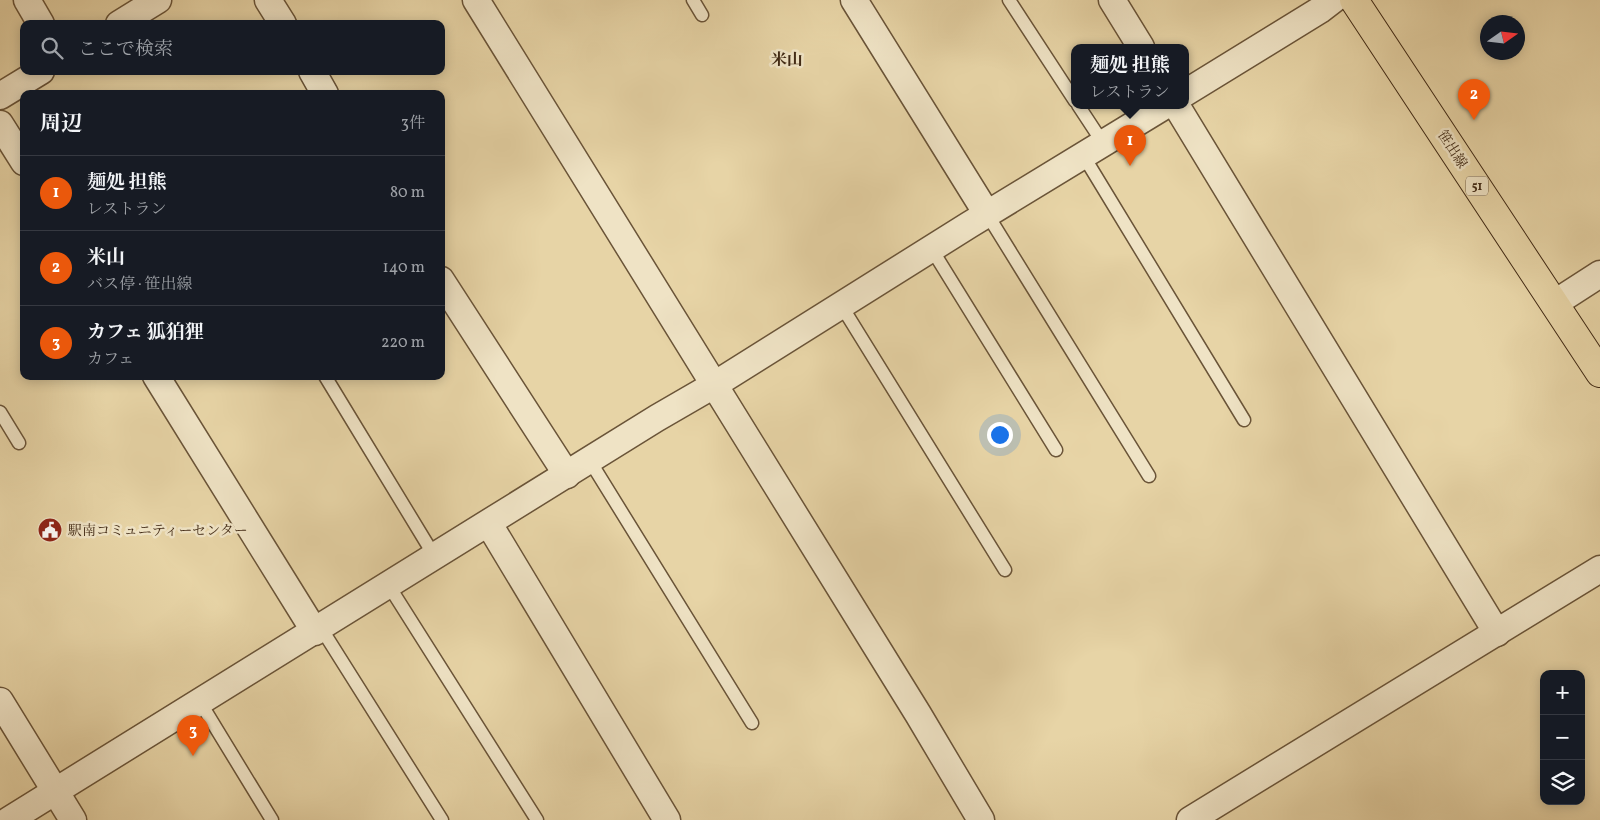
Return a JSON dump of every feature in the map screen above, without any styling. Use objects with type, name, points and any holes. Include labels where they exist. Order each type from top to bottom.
[{"type":"main road","name":"笹出線","points":[[1354,0],[1600,373]]},
{"type":"street","points":[[27,0],[39,20]]},
{"type":"street","points":[[126,20],[158,0]]},
{"type":"street","points":[[268,0],[280,20]]},
{"type":"street","points":[[476,0],[918,714],[981,820]]},
{"type":"street","points":[[854,0],[987,214]]},
{"type":"street","points":[[1112,0],[1139,44]]},
{"type":"street","points":[[1189,91],[1320,10],[1333,0]]},
{"type":"street","points":[[0,96],[34,75]]},
{"type":"street","points":[[314,75],[323,90]]},
{"type":"street","points":[[9,820],[714,385],[931,248],[1159,109]]},
{"type":"street","points":[[1178,109],[1497,632]]},
{"type":"street","points":[[0,124],[20,156]]},
{"type":"street","points":[[1554,303],[1600,274]]},
{"type":"street","points":[[445,286],[567,475]]},
{"type":"street","points":[[159,380],[318,630]]},
{"type":"street","points":[[489,524],[667,820]]},
{"type":"street","points":[[1190,820],[1600,570]]},
{"type":"street","points":[[0,701],[73,820]]},
{"type":"lane","points":[[693,0],[702,16]]},
{"type":"lane","points":[[1008,0],[1071,95]]},
{"type":"lane","points":[[1079,109],[1093,149],[1244,420]]},
{"type":"lane","points":[[987,214],[1149,476]]},
{"type":"lane","points":[[931,248],[1056,450]]},
{"type":"lane","points":[[840,306],[1005,570]]},
{"type":"lane","points":[[327,380],[435,558]]},
{"type":"lane","points":[[0,412],[19,443]]},
{"type":"lane","points":[[590,461],[752,723]]},
{"type":"lane","points":[[389,586],[537,820]]},
{"type":"lane","points":[[318,630],[442,820]]},
{"type":"lane","points":[[200,702],[272,820]]},
{"type":"place","name":"米山","points":[[1474,120]]},
{"type":"place","name":"麺処 担熊","points":[[1130,166]]},
{"type":"place","name":"駅南コミュニティーセンター","points":[[50,530]]},
{"type":"place","name":"カフェ 狐狛狸","points":[[193,756]]},
{"type":"district","name":"米山","points":[[787,59]]}]
